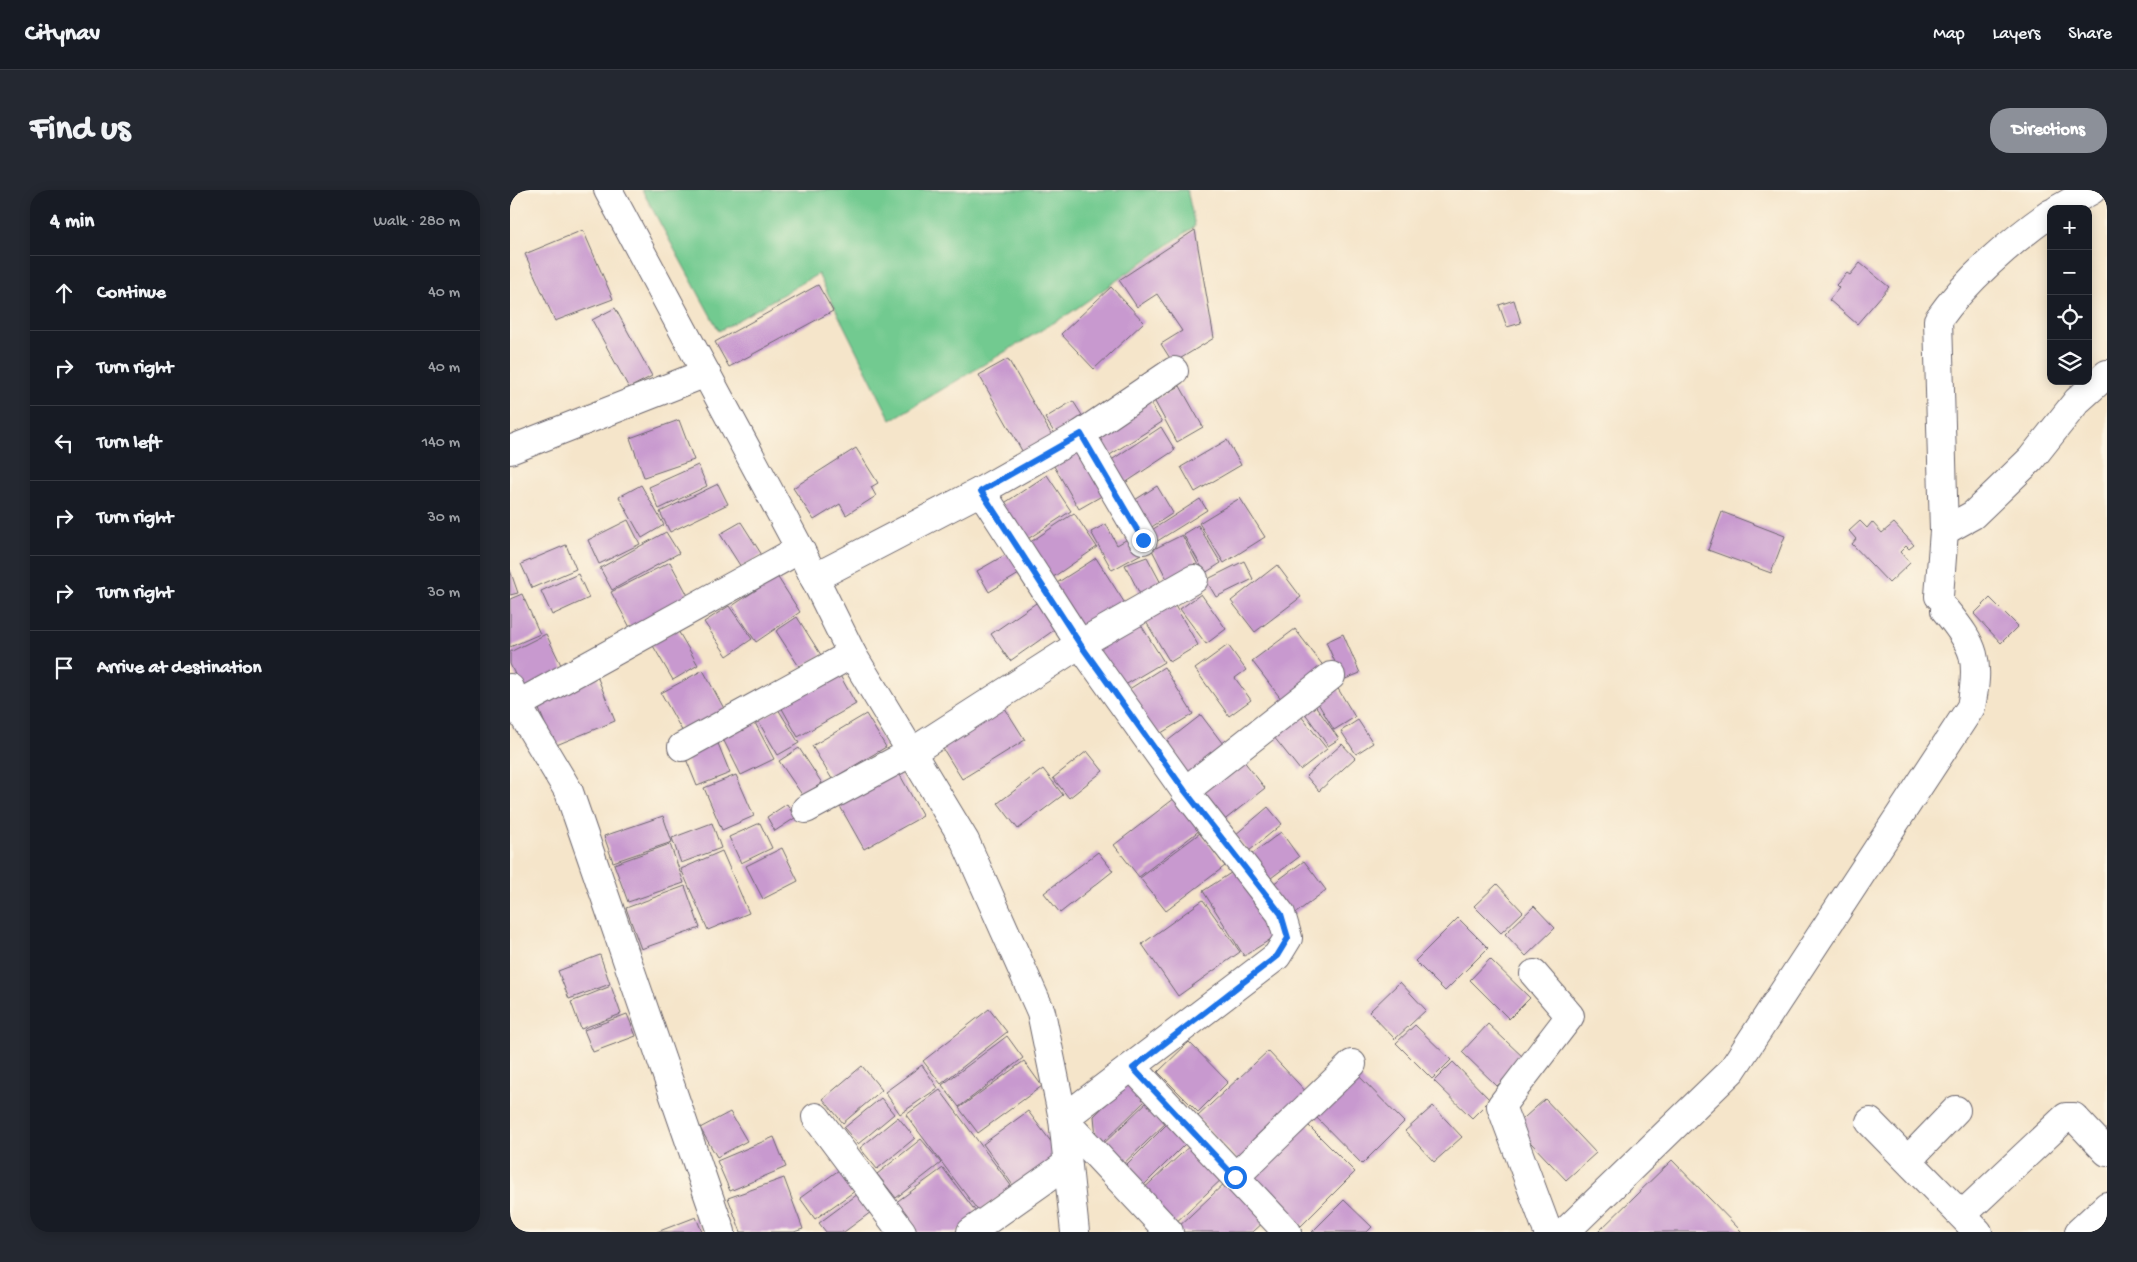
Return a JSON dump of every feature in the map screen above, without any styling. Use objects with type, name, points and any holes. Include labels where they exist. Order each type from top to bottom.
[{"type":"street","points":[[608,190],[800,549],[852,654],[965,841],[1041,1012],[1063,1119],[1075,1232]]},
{"type":"street","points":[[2065,205],[2092,190]]},
{"type":"street","points":[[1565,1232],[1732,1070],[1971,707],[1976,679],[1976,661],[1963,632],[1942,603],[1944,531],[1938,320],[1953,299],[2026,231],[2047,216]]},
{"type":"street","points":[[814,578],[981,491],[1081,434],[1174,372]]},
{"type":"street","points":[[510,450],[706,373]]},
{"type":"street","points":[[1944,531],[1973,515],[2031,459],[2077,401],[2107,374]]},
{"type":"street","points":[[1081,434],[1143,540]]},
{"type":"street","points":[[981,491],[1080,644],[1185,791],[1281,914],[1288,938],[1277,956],[1133,1068],[1063,1119]]},
{"type":"street","points":[[721,1232],[569,792],[514,696],[800,549]]},
{"type":"street","points":[[806,809],[912,752],[1080,644],[1194,579]]},
{"type":"street","points":[[682,747],[852,654]]},
{"type":"street","points":[[1185,791],[1331,676]]},
{"type":"street","points":[[1534,974],[1570,1016],[1501,1106],[1548,1232]]},
{"type":"street","points":[[1235,1177],[1352,1064]]},
{"type":"street","points":[[1133,1068],[1287,1232]]},
{"type":"street","points":[[1908,1160],[1956,1110]]},
{"type":"street","points":[[1870,1122],[1970,1224],[2066,1116],[2074,1116],[2107,1152]]},
{"type":"street","points":[[816,1117],[902,1232]]},
{"type":"street","points":[[1063,1119],[1169,1232]]},
{"type":"street","points":[[971,1232],[1068,1164]]},
{"type":"street","points":[[2079,1232],[2107,1206]]},
{"type":"green space","points":[[642,190],[1187,190],[1195,226],[1070,313],[891,420],[818,274],[719,331]]},
{"type":"building","points":[[583,230],[613,299],[555,321],[525,254]]},
{"type":"building","points":[[1195,230],[1214,338],[1173,363],[1161,344],[1182,331],[1157,294],[1137,307],[1119,280]]},
{"type":"building","points":[[1860,263],[1889,287],[1857,324],[1829,300],[1839,288],[1836,285],[1847,273],[1850,275]]},
{"type":"building","points":[[818,285],[833,311],[729,367],[715,342]]},
{"type":"building","points":[[1111,287],[1144,322],[1094,369],[1061,334]]},
{"type":"building","points":[[1514,300],[1521,323],[1507,327],[1499,305]]},
{"type":"building","points":[[615,308],[652,376],[629,388],[592,320]]},
{"type":"building","points":[[1008,359],[1054,439],[1025,456],[979,375]]},
{"type":"building","points":[[1180,386],[1203,427],[1177,442],[1154,400]]},
{"type":"building","points":[[1146,397],[1162,422],[1105,458],[1089,433]]},
{"type":"building","points":[[1073,401],[1087,423],[1059,440],[1045,418]]},
{"type":"building","points":[[679,420],[694,460],[644,477],[630,438]]},
{"type":"building","points":[[1161,427],[1175,450],[1122,485],[1107,463]]},
{"type":"building","points":[[1227,440],[1241,465],[1195,492],[1181,467]]},
{"type":"building","points":[[1076,446],[1105,494],[1079,509],[1051,461]]},
{"type":"building","points":[[856,448],[878,483],[871,487],[876,496],[846,515],[840,504],[814,520],[793,488]]},
{"type":"building","points":[[698,465],[707,486],[659,509],[649,487]]},
{"type":"building","points":[[1047,475],[1071,511],[1020,544],[997,508]]},
{"type":"building","points":[[718,484],[728,504],[670,532],[660,512]]},
{"type":"building","points":[[641,485],[664,525],[642,538],[619,497]]},
{"type":"building","points":[[1157,486],[1173,513],[1144,532],[1127,505]]},
{"type":"building","points":[[1240,498],[1265,537],[1224,563],[1199,523]]},
{"type":"building","points":[[1200,499],[1207,510],[1151,545],[1144,535]]},
{"type":"building","points":[[1722,512],[1785,536],[1771,573],[1708,550]]},
{"type":"building","points":[[1074,513],[1097,547],[1046,582],[1023,547]]},
{"type":"building","points":[[628,520],[640,544],[599,564],[588,540]]},
{"type":"building","points":[[1860,521],[1867,528],[1872,522],[1882,533],[1894,523],[1914,545],[1909,549],[1906,546],[1900,552],[1910,563],[1889,583],[1852,544],[1856,539],[1849,531]]},
{"type":"building","points":[[741,522],[762,555],[741,567],[720,534]]},
{"type":"building","points":[[1106,524],[1117,545],[1131,537],[1141,554],[1112,570],[1091,532]]},
{"type":"building","points":[[1198,525],[1221,563],[1205,573],[1183,534]]},
{"type":"building","points":[[666,532],[679,553],[612,590],[600,568]]},
{"type":"building","points":[[1182,535],[1200,569],[1170,585],[1152,550]]},
{"type":"building","points":[[566,545],[576,569],[532,588],[521,564]]},
{"type":"building","points":[[1012,551],[1024,571],[989,592],[977,571]]},
{"type":"building","points":[[1147,557],[1163,587],[1142,598],[1125,565]]},
{"type":"building","points":[[1096,558],[1126,605],[1079,635],[1049,588]]},
{"type":"building","points":[[1244,561],[1253,579],[1216,597],[1206,580]]},
{"type":"building","points":[[670,562],[692,603],[633,633],[611,592]]},
{"type":"building","points":[[1277,565],[1301,597],[1255,632],[1231,601]]},
{"type":"building","points":[[510,570],[518,593],[510,595]]},
{"type":"building","points":[[578,574],[589,598],[552,615],[541,591]]},
{"type":"building","points":[[777,576],[800,612],[756,642],[732,606]]},
{"type":"building","points":[[522,594],[540,634],[510,647],[510,599]]},
{"type":"building","points":[[1201,594],[1226,629],[1206,644],[1180,609]]},
{"type":"building","points":[[1990,598],[2018,626],[2001,643],[1974,614]]},
{"type":"building","points":[[1171,599],[1198,645],[1170,662],[1142,615]]},
{"type":"building","points":[[1039,601],[1057,628],[1010,661],[991,634]]},
{"type":"building","points":[[729,606],[752,639],[727,656],[704,622]]},
{"type":"building","points":[[797,617],[821,655],[800,668],[776,631]]},
{"type":"building","points":[[1136,617],[1164,662],[1115,691],[1088,647]]},
{"type":"building","points":[[677,629],[698,665],[673,680],[652,644]]},
{"type":"building","points":[[1295,629],[1328,672],[1285,704],[1252,661]]},
{"type":"building","points":[[546,634],[564,671],[523,691],[510,664],[510,652]]},
{"type":"building","points":[[1343,634],[1360,673],[1343,680],[1326,642]]},
{"type":"building","points":[[1228,645],[1246,670],[1235,678],[1251,700],[1229,716],[1195,669]]},
{"type":"building","points":[[1164,667],[1193,714],[1151,739],[1123,693]]},
{"type":"building","points":[[703,670],[727,714],[685,736],[661,693]]},
{"type":"building","points":[[838,672],[856,704],[798,737],[780,705]]},
{"type":"building","points":[[597,676],[615,721],[554,746],[536,702]]},
{"type":"building","points":[[1337,687],[1355,717],[1334,730],[1316,700]]},
{"type":"building","points":[[1312,701],[1339,739],[1328,746],[1302,709]]},
{"type":"building","points":[[1003,705],[1025,740],[962,779],[940,744]]},
{"type":"building","points":[[778,709],[799,743],[778,755],[758,721]]},
{"type":"building","points":[[1297,711],[1327,749],[1300,770],[1270,732]]},
{"type":"building","points":[[866,714],[886,747],[832,779],[812,746]]},
{"type":"building","points":[[1201,715],[1229,752],[1189,783],[1161,746]]},
{"type":"building","points":[[753,719],[774,759],[741,775],[721,735]]},
{"type":"building","points":[[1358,720],[1373,743],[1356,754],[1341,731]]},
{"type":"building","points":[[717,741],[730,773],[697,786],[684,754]]},
{"type":"building","points":[[1342,744],[1355,758],[1319,791],[1306,776]]},
{"type":"building","points":[[799,748],[822,783],[803,796],[779,761]]},
{"type":"building","points":[[1087,751],[1103,771],[1069,798],[1053,778]]},
{"type":"building","points":[[1239,755],[1265,788],[1222,822],[1196,789]]},
{"type":"building","points":[[896,768],[923,816],[864,849],[837,801]]},
{"type":"building","points":[[1043,769],[1063,795],[1018,829],[998,803]]},
{"type":"building","points":[[736,775],[754,816],[722,830],[704,788]]},
{"type":"building","points":[[1175,798],[1200,830],[1139,877],[1114,845]]},
{"type":"building","points":[[787,804],[795,818],[775,831],[767,817]]},
{"type":"building","points":[[1268,807],[1282,824],[1249,851],[1235,835]]},
{"type":"building","points":[[663,816],[672,842],[613,862],[604,836]]},
{"type":"building","points":[[712,823],[721,848],[681,863],[672,838]]},
{"type":"building","points":[[760,823],[772,848],[741,863],[729,837]]},
{"type":"building","points":[[1281,832],[1299,857],[1267,881],[1248,857]]},
{"type":"building","points":[[1200,833],[1225,866],[1166,911],[1140,878]]},
{"type":"building","points":[[670,844],[684,883],[628,902],[614,864]]},
{"type":"building","points":[[782,848],[798,881],[763,899],[746,866]]},
{"type":"building","points":[[722,851],[749,913],[708,930],[681,869]]},
{"type":"building","points":[[1098,852],[1113,871],[1060,913],[1044,893]]},
{"type":"building","points":[[1304,861],[1326,890],[1292,916],[1269,887]]},
{"type":"building","points":[[1237,869],[1279,934],[1244,956],[1203,891]]},
{"type":"building","points":[[1497,884],[1523,912],[1501,933],[1474,906]]},
{"type":"building","points":[[685,886],[700,928],[641,949],[626,908]]},
{"type":"building","points":[[1203,900],[1240,952],[1178,996],[1142,944]]},
{"type":"building","points":[[1534,906],[1555,928],[1526,956],[1505,934]]},
{"type":"building","points":[[1458,918],[1488,948],[1445,991],[1415,961]]},
{"type":"building","points":[[600,955],[610,984],[569,999],[558,971]]},
{"type":"building","points":[[1490,959],[1530,998],[1509,1019],[1470,980]]},
{"type":"building","points":[[1400,982],[1426,1010],[1395,1039],[1369,1012]]},
{"type":"building","points":[[611,986],[621,1014],[581,1029],[571,1002]]},
{"type":"building","points":[[989,1009],[1007,1032],[941,1084],[923,1061]]},
{"type":"building","points":[[627,1014],[636,1036],[593,1052],[584,1030]]},
{"type":"building","points":[[1488,1024],[1524,1058],[1497,1086],[1462,1052]]},
{"type":"building","points":[[1415,1025],[1451,1060],[1432,1079],[1396,1043]]},
{"type":"building","points":[[1007,1036],[1023,1058],[959,1107],[942,1085]]},
{"type":"building","points":[[1189,1042],[1228,1082],[1198,1112],[1158,1072]]},
{"type":"building","points":[[1268,1051],[1311,1097],[1241,1163],[1197,1117]]},
{"type":"building","points":[[1024,1061],[1042,1086],[978,1133],[959,1108]]},
{"type":"building","points":[[1453,1062],[1490,1100],[1472,1118],[1434,1081]]},
{"type":"building","points":[[922,1065],[938,1088],[900,1114],[885,1092]]},
{"type":"building","points":[[862,1066],[882,1090],[843,1123],[823,1099]]},
{"type":"building","points":[[1355,1072],[1404,1122],[1362,1164],[1312,1113]]},
{"type":"building","points":[[1132,1079],[1149,1097],[1097,1148],[1094,1116]]},
{"type":"building","points":[[940,1090],[1012,1187],[979,1212],[906,1115]]},
{"type":"building","points":[[881,1098],[894,1114],[858,1144],[844,1128]]},
{"type":"building","points":[[1151,1098],[1170,1119],[1117,1170],[1097,1150]]},
{"type":"building","points":[[1545,1099],[1596,1153],[1566,1180],[1515,1126]]},
{"type":"building","points":[[1433,1106],[1462,1137],[1434,1162],[1405,1131]]},
{"type":"building","points":[[1028,1111],[1061,1155],[1015,1188],[983,1144]]},
{"type":"building","points":[[730,1112],[747,1141],[717,1157],[700,1128]]},
{"type":"building","points":[[898,1117],[915,1138],[877,1169],[860,1148]]},
{"type":"building","points":[[1171,1120],[1190,1139],[1137,1192],[1118,1173]]},
{"type":"building","points":[[1303,1120],[1355,1172],[1301,1226],[1249,1174]]},
{"type":"building","points":[[774,1137],[786,1167],[730,1191],[717,1161]]},
{"type":"building","points":[[921,1139],[941,1163],[896,1198],[877,1174]]},
{"type":"building","points":[[1194,1142],[1225,1176],[1171,1227],[1139,1193]]},
{"type":"building","points":[[1672,1160],[1742,1232],[1598,1232]]},
{"type":"building","points":[[943,1168],[979,1216],[956,1232],[916,1232],[895,1203]]},
{"type":"building","points":[[839,1170],[855,1191],[815,1219],[800,1198]]},
{"type":"building","points":[[784,1178],[803,1229],[794,1232],[741,1232],[728,1198]]},
{"type":"building","points":[[1228,1180],[1266,1220],[1253,1232],[1174,1231]]},
{"type":"building","points":[[858,1194],[871,1212],[844,1232],[826,1232],[819,1223]]},
{"type":"building","points":[[1344,1200],[1372,1227],[1367,1232],[1312,1232]]},
{"type":"building","points":[[696,1217],[702,1232],[657,1232]]},
{"type":"route","points":[[1143,540],[1081,434],[981,491],[1080,644],[1185,791],[1281,914],[1288,938],[1277,956],[1133,1068],[1235,1177]]}]
